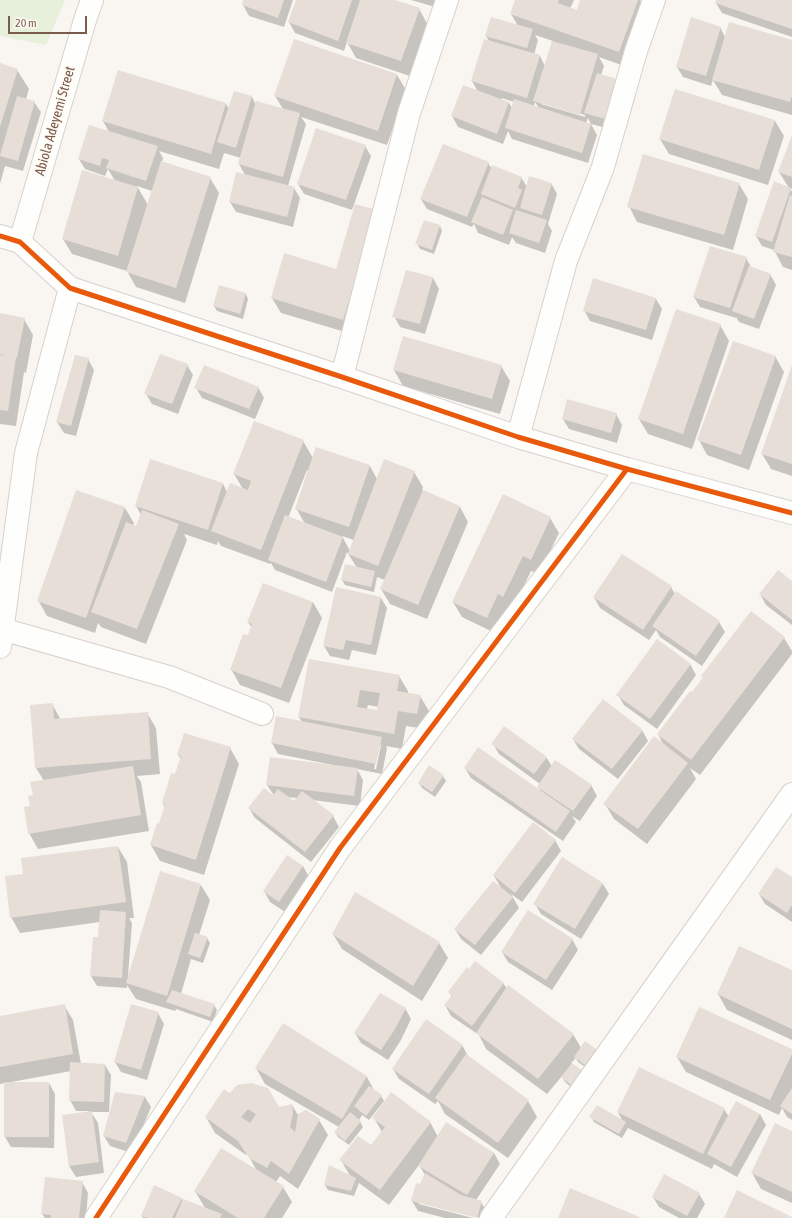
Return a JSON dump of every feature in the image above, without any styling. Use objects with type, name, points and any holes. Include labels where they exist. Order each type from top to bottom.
[{"type":"street","name":"Abiola Adeyemi Street","points":[[10,239],[92,0]]},
{"type":"street","points":[[342,377],[409,113],[447,0]]},
{"type":"street","points":[[518,437],[566,261],[603,168],[636,51],[654,0]]},
{"type":"street","points":[[10,239],[70,288],[342,377],[518,437],[627,469],[792,514]]},
{"type":"street","points":[[70,288],[26,453],[1,638],[169,677],[262,714]]},
{"type":"street","points":[[96,1218],[340,848],[627,469]]},
{"type":"street","points":[[491,1218],[792,794]]},
{"type":"green space","points":[[0,0],[65,0],[46,45],[0,36]]},
{"type":"building","points":[[243,0],[284,0],[278,18],[242,5]]},
{"type":"building","points":[[296,0],[352,0],[338,41],[288,22]]},
{"type":"building","points":[[360,0],[395,0],[420,8],[401,61],[346,43]]},
{"type":"building","points":[[515,0],[559,0],[558,3],[577,10],[580,0],[638,0],[619,52],[510,14]]},
{"type":"building","points":[[716,0],[792,0],[792,29],[715,3]]},
{"type":"building","points":[[491,17],[533,29],[527,48],[485,36]]},
{"type":"building","points":[[691,17],[721,27],[706,76],[676,67]]},
{"type":"building","points":[[729,22],[792,40],[792,96],[790,102],[712,80]]},
{"type":"building","points":[[294,39],[397,74],[378,131],[274,96]]},
{"type":"building","points":[[484,39],[540,55],[527,98],[471,81]]},
{"type":"building","points":[[552,41],[598,54],[580,115],[533,101]]},
{"type":"building","points":[[0,63],[18,69],[0,127]]},
{"type":"building","points":[[118,70],[226,103],[211,154],[102,121]]},
{"type":"building","points":[[597,73],[617,79],[605,119],[584,113]]},
{"type":"building","points":[[463,85],[509,102],[497,134],[451,116]]},
{"type":"building","points":[[675,89],[775,120],[759,170],[659,139]]},
{"type":"building","points":[[234,91],[252,96],[236,148],[217,142]]},
{"type":"building","points":[[17,96],[35,101],[18,161],[0,156]]},
{"type":"building","points":[[514,99],[591,124],[582,153],[505,128]]},
{"type":"building","points":[[256,101],[300,113],[283,177],[238,164]]},
{"type":"building","points":[[89,125],[158,146],[146,181],[106,168],[109,160],[102,158],[100,166],[78,159]]},
{"type":"building","points":[[316,128],[366,145],[346,200],[297,184]]},
{"type":"building","points":[[792,135],[792,177],[778,172]]},
{"type":"building","points":[[443,144],[489,162],[467,217],[420,199]]},
{"type":"building","points":[[643,154],[740,183],[724,235],[627,207]]},
{"type":"building","points":[[161,161],[211,177],[176,288],[126,272]]},
{"type":"building","points":[[492,165],[522,177],[518,188],[522,190],[515,208],[481,194]]},
{"type":"building","points":[[82,170],[138,187],[118,256],[62,239]]},
{"type":"building","points":[[236,172],[295,187],[287,217],[229,202]]},
{"type":"building","points":[[529,176],[552,183],[542,215],[520,208]]},
{"type":"building","points":[[774,181],[791,188],[772,242],[755,236]]},
{"type":"building","points":[[790,195],[792,196],[792,257],[773,252]]},
{"type":"building","points":[[482,197],[513,210],[503,235],[471,222]]},
{"type":"building","points":[[355,204],[377,210],[343,320],[271,298],[284,253],[336,269]]},
{"type":"building","points":[[516,210],[547,220],[539,243],[509,233]]},
{"type":"building","points":[[424,220],[440,225],[432,250],[415,244]]},
{"type":"building","points":[[710,246],[747,257],[730,308],[693,297]]},
{"type":"building","points":[[749,266],[771,274],[754,319],[732,311]]},
{"type":"building","points":[[406,270],[433,277],[420,324],[392,317]]},
{"type":"building","points":[[593,278],[656,298],[646,330],[583,311]]},
{"type":"building","points":[[219,285],[246,293],[240,314],[213,306]]},
{"type":"building","points":[[676,309],[721,324],[683,434],[638,419]]},
{"type":"building","points":[[0,313],[25,318],[17,358],[16,357],[8,411],[0,410],[0,355],[6,356],[0,354]]},
{"type":"building","points":[[403,336],[502,365],[492,399],[393,370]]},
{"type":"building","points":[[733,341],[776,356],[741,455],[697,440]]},
{"type":"building","points":[[160,354],[188,364],[172,404],[144,394]]},
{"type":"building","points":[[75,355],[89,358],[71,426],[56,422]]},
{"type":"building","points":[[204,365],[259,387],[249,409],[194,388]]},
{"type":"building","points":[[792,365],[792,464],[761,454]]},
{"type":"building","points":[[567,399],[617,413],[611,433],[562,419]]},
{"type":"building","points":[[254,421],[304,440],[261,550],[211,531],[230,483],[248,490],[251,481],[233,474]]},
{"type":"building","points":[[316,447],[370,465],[349,527],[295,509]]},
{"type":"building","points":[[150,459],[223,483],[208,530],[135,506]]},
{"type":"building","points":[[384,459],[415,471],[378,566],[348,554]]},
{"type":"building","points":[[76,490],[125,507],[86,618],[37,601]]},
{"type":"building","points":[[423,490],[460,506],[418,605],[380,589]]},
{"type":"building","points":[[503,494],[551,517],[531,560],[523,556],[503,597],[498,594],[487,618],[452,602]]},
{"type":"building","points":[[142,510],[179,524],[137,629],[91,612],[126,522],[136,526]]},
{"type":"building","points":[[285,515],[343,537],[326,582],[268,560]]},
{"type":"building","points":[[622,554],[672,586],[643,630],[593,597]]},
{"type":"building","points":[[345,564],[375,571],[371,587],[341,580]]},
{"type":"building","points":[[778,570],[792,581],[792,620],[759,594]]},
{"type":"building","points":[[263,583],[313,602],[281,688],[230,670],[243,634],[248,635],[252,624],[247,622]]},
{"type":"building","points":[[336,587],[381,597],[371,645],[346,640],[343,650],[323,646]]},
{"type":"building","points":[[676,591],[720,621],[696,656],[652,626]]},
{"type":"building","points":[[751,611],[785,637],[691,760],[657,734],[690,691],[692,692],[703,677],[701,676]]},
{"type":"building","points":[[657,639],[691,664],[650,719],[616,695]]},
{"type":"building","points":[[309,659],[400,675],[397,691],[421,695],[417,714],[398,711],[394,734],[298,717]],"holes":[[[360,690],[380,693],[377,710],[357,707]]]},
{"type":"building","points":[[603,699],[643,730],[612,769],[572,739]]},
{"type":"building","points":[[53,703],[54,719],[148,712],[151,759],[35,768],[30,705]]},
{"type":"building","points":[[276,716],[382,737],[376,764],[271,743]]},
{"type":"building","points":[[504,726],[547,757],[534,774],[491,744]]},
{"type":"building","points":[[184,733],[231,747],[196,860],[150,845],[165,805],[162,803],[171,773],[175,774],[181,756],[177,755]]},
{"type":"building","points":[[654,736],[688,763],[638,829],[603,804]]},
{"type":"building","points":[[478,747],[570,811],[556,832],[464,768]]},
{"type":"building","points":[[270,757],[358,768],[354,796],[266,785]]},
{"type":"building","points":[[555,760],[592,785],[573,811],[537,787]]},
{"type":"building","points":[[429,765],[444,775],[432,792],[418,783]]},
{"type":"building","points":[[133,766],[141,815],[28,834],[24,807],[30,806],[28,796],[33,795],[30,782]]},
{"type":"building","points":[[264,788],[273,795],[278,789],[294,801],[302,791],[334,815],[305,852],[248,808]]},
{"type":"building","points":[[533,822],[556,840],[515,893],[493,875]]},
{"type":"building","points":[[118,846],[126,902],[10,918],[5,876],[23,874],[21,858]]},
{"type":"building","points":[[287,855],[303,866],[279,902],[263,891]]},
{"type":"building","points":[[562,857],[603,883],[575,929],[533,904]]},
{"type":"building","points":[[776,867],[792,877],[792,905],[787,913],[758,894]]},
{"type":"building","points":[[160,871],[201,884],[167,996],[126,983]]},
{"type":"building","points":[[493,881],[513,897],[475,945],[454,929]]},
{"type":"building","points":[[355,892],[440,942],[413,986],[332,934]]},
{"type":"building","points":[[100,910],[126,912],[122,978],[90,976],[93,937],[98,937]]},
{"type":"building","points":[[528,910],[573,939],[546,980],[501,952]]},
{"type":"building","points":[[195,933],[208,937],[200,958],[188,954]]},
{"type":"building","points":[[739,946],[792,970],[792,1029],[717,994]]},
{"type":"building","points":[[475,961],[504,983],[472,1026],[444,1005],[452,995],[448,992],[467,967],[469,969]]},
{"type":"building","points":[[508,985],[574,1034],[538,1079],[476,1033]]},
{"type":"building","points":[[172,990],[215,1004],[210,1017],[166,1002]]},
{"type":"building","points":[[380,993],[406,1008],[395,1029],[381,1050],[354,1033]]},
{"type":"building","points":[[65,1004],[73,1054],[0,1067],[0,1016]]},
{"type":"building","points":[[131,1004],[159,1012],[141,1070],[114,1062]]},
{"type":"building","points":[[699,1007],[792,1049],[792,1054],[770,1100],[676,1057]]},
{"type":"building","points":[[426,1019],[463,1045],[429,1094],[392,1069]]},
{"type":"building","points":[[283,1023],[367,1076],[342,1119],[255,1068]]},
{"type":"building","points":[[585,1041],[596,1049],[585,1065],[574,1057]]},
{"type":"building","points":[[466,1054],[529,1100],[498,1143],[435,1098]]},
{"type":"building","points":[[70,1062],[105,1064],[104,1102],[69,1101]]},
{"type":"building","points":[[572,1063],[583,1071],[571,1085],[561,1077]]},
{"type":"building","points":[[639,1067],[725,1108],[703,1154],[617,1112]]},
{"type":"building","points":[[4,1082],[49,1082],[49,1137],[4,1137]]},
{"type":"building","points":[[251,1083],[268,1088],[279,1107],[292,1104],[293,1114],[290,1127],[295,1132],[298,1114],[306,1110],[320,1119],[289,1174],[271,1161],[267,1168],[249,1158],[238,1141],[205,1117],[224,1089],[230,1093],[237,1085]],"holes":[[[248,1109],[256,1114],[250,1123],[241,1117]]]},
{"type":"building","points":[[369,1086],[382,1095],[366,1116],[354,1106]]},
{"type":"building","points":[[792,1088],[792,1114],[780,1106]]},
{"type":"building","points":[[115,1092],[145,1096],[126,1143],[103,1136]]},
{"type":"building","points":[[391,1092],[431,1122],[380,1190],[339,1160],[358,1136],[371,1145],[385,1127],[372,1118]]},
{"type":"building","points":[[736,1101],[760,1114],[731,1167],[707,1154]]},
{"type":"building","points":[[597,1105],[626,1122],[619,1134],[589,1117]]},
{"type":"building","points":[[92,1111],[99,1162],[69,1166],[62,1115]]},
{"type":"building","points":[[350,1112],[361,1121],[345,1141],[334,1132]]},
{"type":"building","points":[[446,1122],[494,1153],[467,1195],[418,1166]]},
{"type":"building","points":[[775,1123],[792,1131],[792,1192],[751,1173]]},
{"type":"building","points":[[221,1148],[284,1186],[264,1218],[238,1218],[194,1191]]},
{"type":"building","points":[[329,1165],[356,1178],[351,1191],[324,1185]]},
{"type":"building","points":[[425,1173],[461,1195],[482,1201],[477,1218],[411,1201],[416,1183],[420,1184]]},
{"type":"building","points":[[664,1174],[700,1193],[687,1216],[652,1197]]},
{"type":"building","points":[[45,1177],[83,1181],[79,1218],[51,1218],[51,1215],[41,1214]]},
{"type":"building","points":[[154,1185],[182,1198],[172,1218],[149,1218],[141,1216]]},
{"type":"building","points":[[570,1188],[642,1218],[558,1218]]},
{"type":"building","points":[[737,1190],[792,1217],[792,1218],[724,1218]]},
{"type":"building","points":[[183,1199],[222,1214],[220,1218],[175,1218]]},
{"type":"cycle path","points":[[0,236],[20,242],[70,288],[342,377],[518,437],[627,469],[792,513]]},
{"type":"cycle path","points":[[96,1218],[340,848],[627,469]]}]
